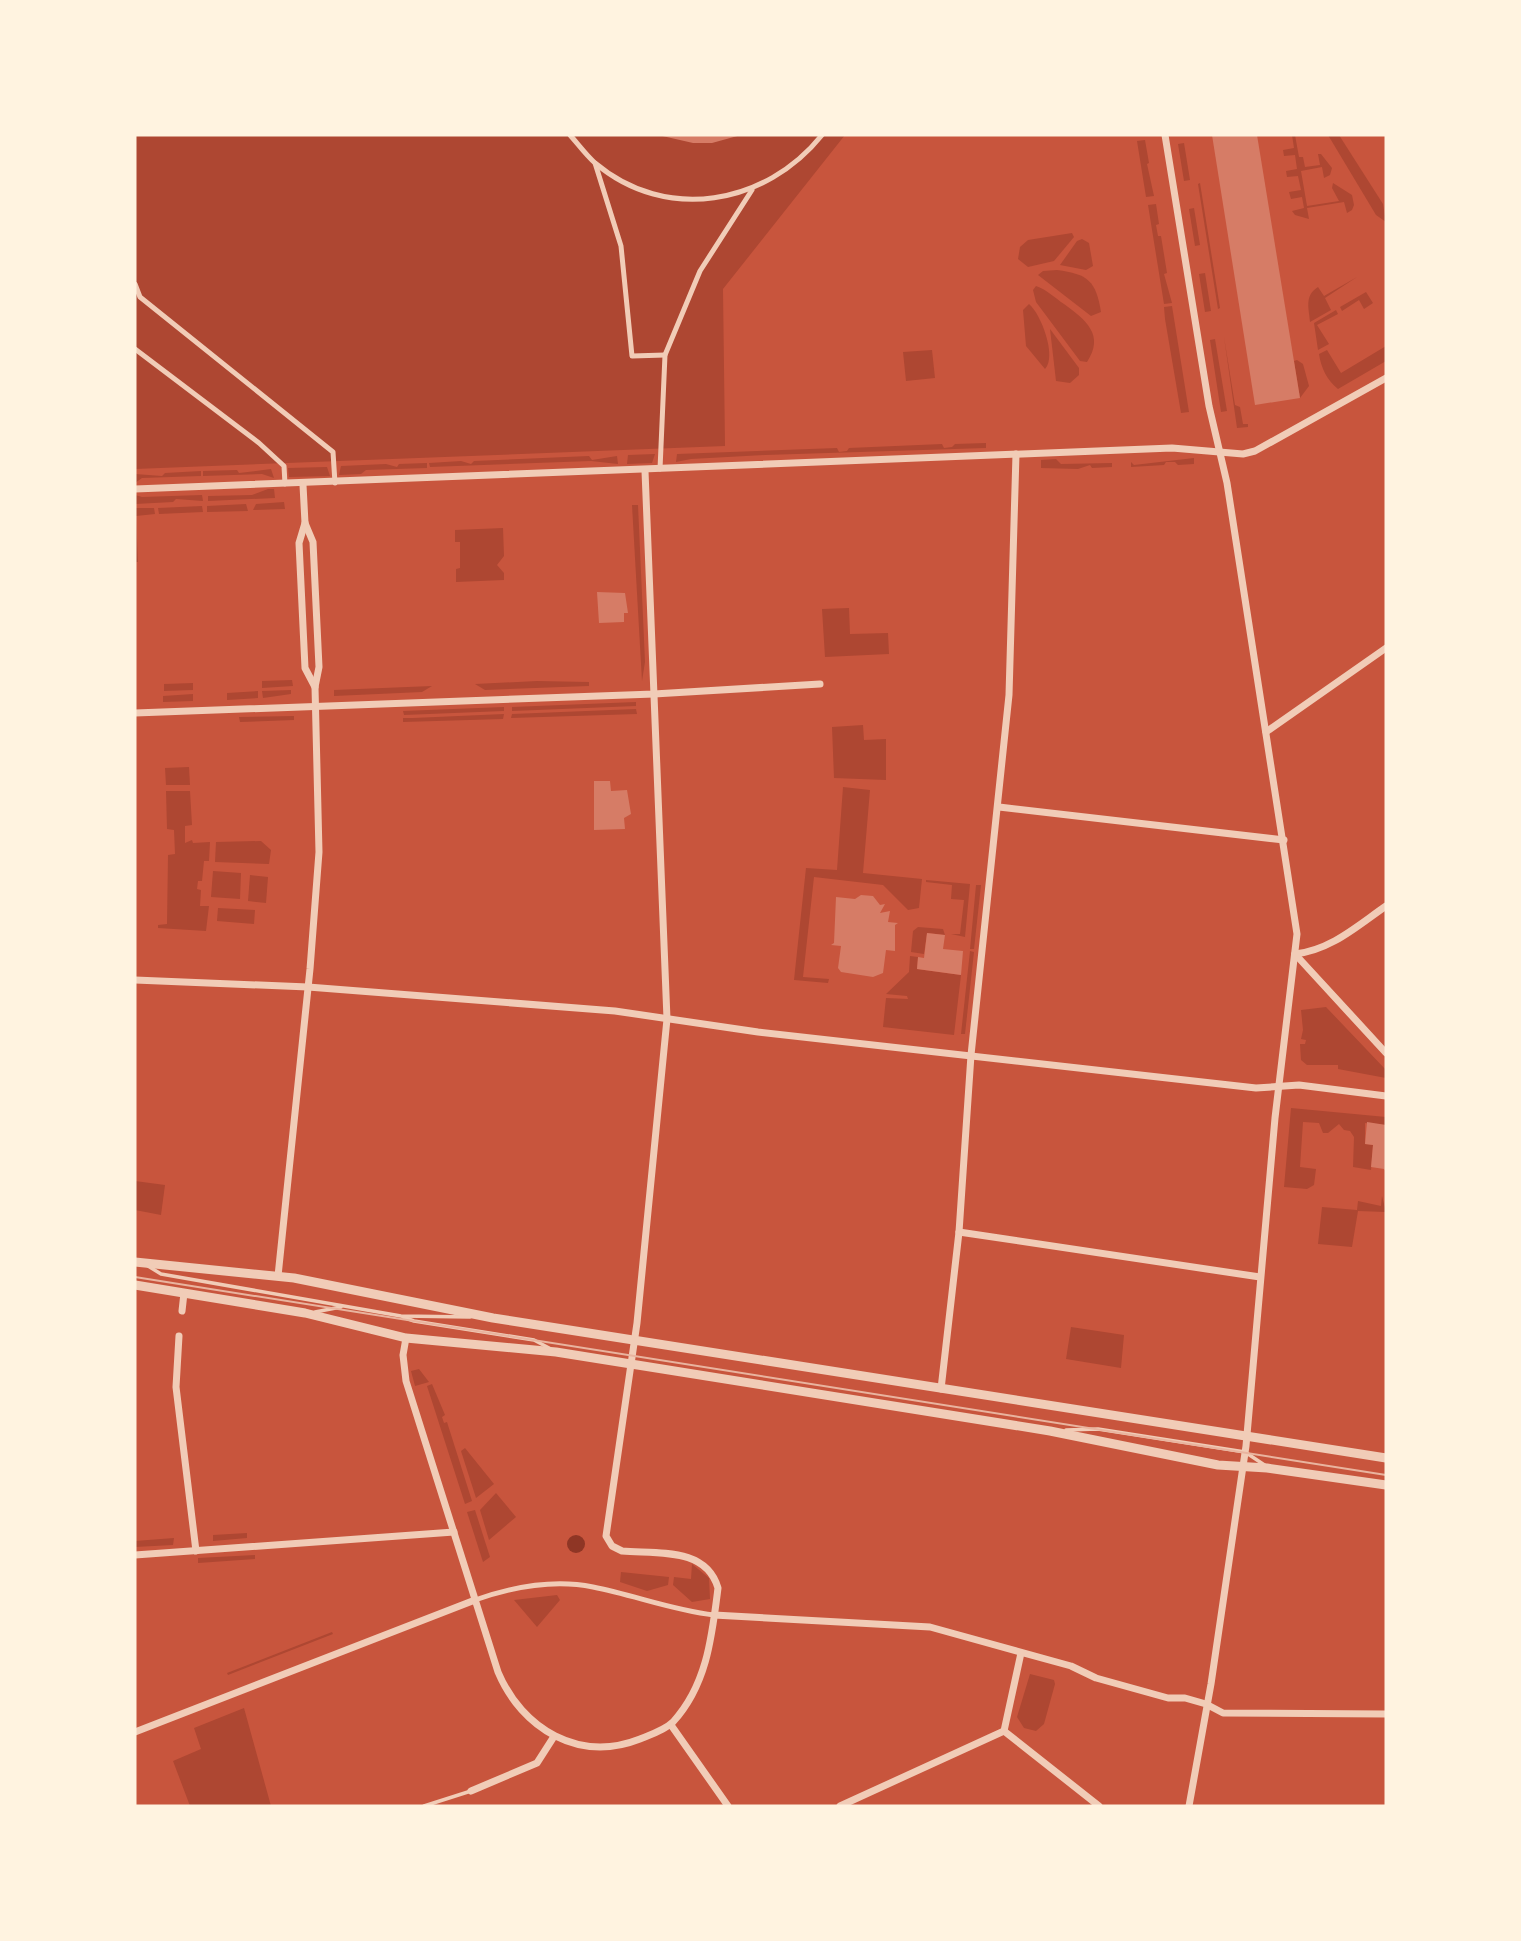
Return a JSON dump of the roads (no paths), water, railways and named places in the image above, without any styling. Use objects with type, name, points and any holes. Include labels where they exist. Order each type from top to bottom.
[{"type":"street","points":[[570,135],[595,163],[632,186],[674,198],[714,199],[752,190],[790,168],[822,135]]},
{"type":"street","points":[[1166,135],[1296,922],[1295,954],[1260,1277],[1247,1437],[1189,1806]]},
{"type":"street","points":[[595,163],[621,246],[632,356],[665,355]]},
{"type":"street","points":[[660,469],[665,355],[700,271],[752,190]]},
{"type":"street","points":[[135,284],[139,297],[333,452],[335,483]]},
{"type":"street","points":[[135,349],[260,443],[284,466],[285,484]]},
{"type":"street","points":[[135,489],[303,485],[1172,448],[1243,454],[1269,445],[1386,377]]},
{"type":"street","points":[[940,1389],[959,1232],[971,1055],[1009,695],[1016,454]]},
{"type":"street","points":[[406,1338],[406,1381],[498,1672],[510,1697],[534,1724],[552,1738],[607,1747],[633,1742],[671,1725],[700,1681],[718,1588],[714,1575],[705,1564],[691,1558],[622,1551],[612,1546],[606,1536],[634,1340],[667,1018],[645,471]]},
{"type":"street","points":[[278,1276],[319,852],[315,687],[319,667],[313,542],[306,523],[303,485]]},
{"type":"street","points":[[306,523],[299,543],[305,668],[315,687]]},
{"type":"street","points":[[1266,732],[1386,648]]},
{"type":"street","points":[[135,713],[654,694],[820,684]]},
{"type":"street","points":[[999,807],[1284,840]]},
{"type":"street","points":[[1295,954],[1311,952],[1334,943],[1386,906]]},
{"type":"street","points":[[1295,954],[1386,1053]]},
{"type":"street","points":[[135,980],[308,987],[580,1007],[758,1032],[1256,1088],[1299,1085],[1386,1096]]},
{"type":"street","points":[[959,1232],[1260,1277]]},
{"type":"street","points":[[140,1263],[278,1276],[493,1318],[1386,1458]]},
{"type":"street","points":[[135,1285],[305,1313],[406,1338],[556,1352],[1050,1431],[1193,1461],[1268,1468],[1386,1485]]},
{"type":"street","points":[[182,1311],[184,1293]]},
{"type":"street","points":[[179,1336],[176,1387],[196,1551]]},
{"type":"street","points":[[135,1555],[454,1532]]},
{"type":"street","points":[[135,1732],[475,1600],[530,1586],[578,1586],[676,1611],[714,1615],[930,1627],[1168,1698],[1185,1698],[1234,1714],[1386,1714]]},
{"type":"street","points":[[1003,1731],[1021,1653]]},
{"type":"street","points":[[671,1725],[727,1806]]},
{"type":"street","points":[[840,1806],[1003,1731]]},
{"type":"street","points":[[1003,1731],[1099,1806]]},
{"type":"street","points":[[471,1791],[537,1763],[552,1738]]},
{"type":"lane","points":[[140,1263],[161,1274],[401,1316],[493,1318]]},
{"type":"lane","points":[[305,1313],[344,1307]]},
{"type":"lane","points":[[401,1316],[414,1321],[534,1340],[556,1352]]},
{"type":"lane","points":[[1050,1431],[1098,1429],[1245,1452],[1268,1468]]},
{"type":"lane","points":[[424,1806],[471,1791]]},
{"type":"tram line","points":[[135,1277],[1386,1475]]}]
